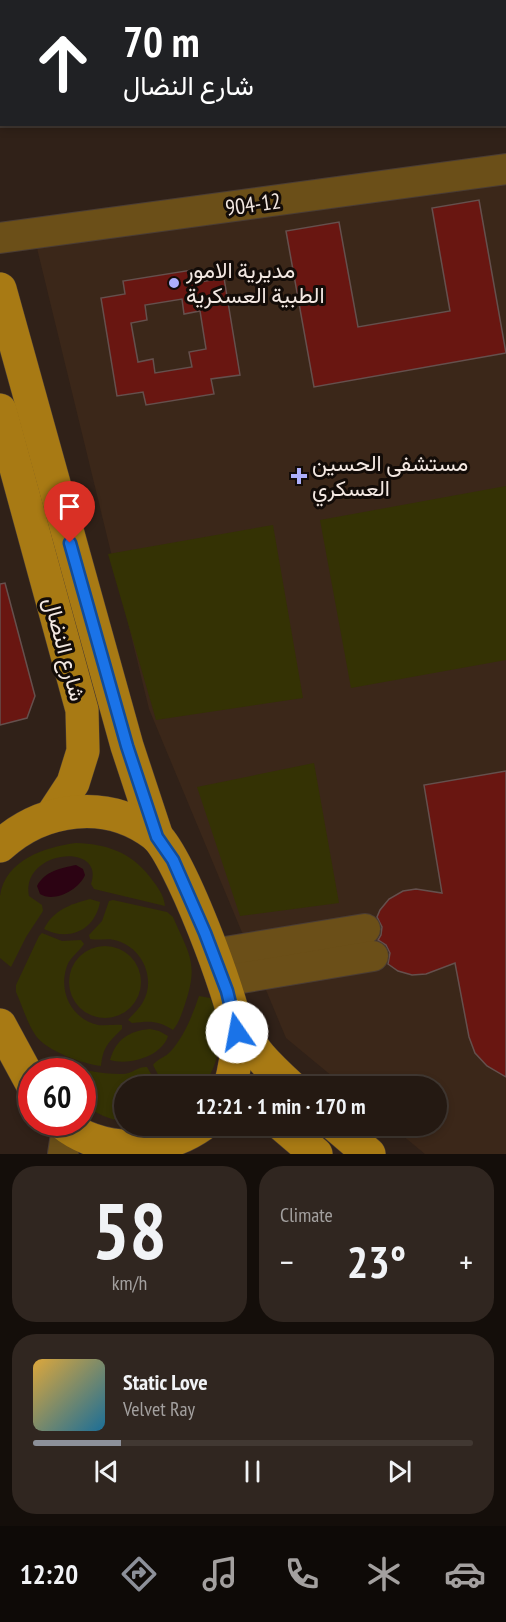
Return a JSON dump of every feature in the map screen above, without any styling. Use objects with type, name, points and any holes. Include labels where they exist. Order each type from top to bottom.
[{"type":"main road","name":"شارع النضال","points":[[0,289],[127,746],[157,837]]},
{"type":"main road","name":"شارع النضال","points":[[0,410],[82,710],[83,751],[73,783],[52,815]]},
{"type":"main road","points":[[4,838],[52,815],[92,811],[115,815],[137,824],[157,837],[173,860],[218,968],[235,1020],[254,1051],[279,1076]]},
{"type":"main road","points":[[233,1076],[237,1051],[235,1020]]},
{"type":"main road","points":[[0,1025],[18,1058]]},
{"type":"main road","points":[[71,1139],[139,1152],[171,1144],[187,1136]]},
{"type":"main road","points":[[295,1136],[316,1154]]},
{"type":"main road","points":[[348,1136],[369,1154]]},
{"type":"street","name":"904-12","points":[[0,238],[506,170]]},
{"type":"street","points":[[218,968],[369,943]]},
{"type":"shaded area","name":"مستشفى الحسين العسكري","points":[[506,184],[506,1154],[425,1154],[403,1136],[447,1136],[447,1076],[332,1076],[286,1038],[149,709],[36,244]]},
{"type":"shaded area","points":[[506,486],[506,660],[351,688],[320,520]]},
{"type":"shaded area","points":[[273,525],[303,698],[156,720],[108,554]]},
{"type":"shaded area","points":[[314,763],[339,903],[240,916],[197,787]]},
{"type":"shaded area","points":[[76,843],[108,848],[135,861],[158,887],[165,906],[94,889],[91,884],[92,870],[86,861],[76,857],[62,857],[49,861],[37,869],[30,881],[29,896],[42,905],[43,911],[26,937],[11,967],[0,958],[0,896],[3,884],[18,864],[28,858],[52,848]]},
{"type":"shaded area","points":[[76,865],[83,869],[85,875],[77,886],[59,896],[40,894],[37,886],[44,877],[59,869]]},
{"type":"shaded area","points":[[90,899],[100,902],[97,912],[93,920],[80,931],[63,934],[44,929],[58,912]]},
{"type":"shaded area","points":[[109,901],[167,912],[173,917],[188,950],[192,968],[185,1004],[173,1030],[158,1023],[132,1023],[128,1020],[141,1005],[147,993],[145,966],[127,945],[111,939],[90,939],[89,935],[102,921]]},
{"type":"shaded area","points":[[42,933],[62,941],[81,940],[84,944],[68,963],[64,985],[69,1003],[80,1017],[89,1022],[98,1025],[122,1025],[122,1029],[105,1049],[101,1066],[96,1065],[96,1058],[70,1058],[48,1047],[36,1036],[27,1020],[16,992],[16,985]]},
{"type":"shaded area","points":[[112,946],[131,956],[139,968],[141,982],[139,996],[131,1008],[119,1016],[98,1018],[79,1008],[71,996],[69,975],[79,956],[91,948]]},
{"type":"shaded area","points":[[199,996],[210,998],[218,1020],[219,1043],[218,1054],[209,1076],[159,1076],[153,1065],[176,1045],[191,1018]]},
{"type":"shaded area","points":[[150,1029],[168,1036],[159,1049],[144,1058],[126,1062],[110,1060],[124,1037]]},
{"type":"shaded area","points":[[147,1067],[152,1076],[114,1076],[114,1119],[97,1113],[96,1072],[125,1074]]},
{"type":"building","points":[[479,200],[506,353],[314,387],[286,231],[339,222],[358,327],[450,311],[432,208]]},
{"type":"building","points":[[198,269],[200,282],[224,278],[240,375],[211,379],[214,394],[146,405],[143,392],[117,396],[101,298],[125,294],[123,281]],"holes":[[[182,299],[184,314],[200,311],[206,349],[189,352],[192,367],[155,373],[153,359],[138,362],[131,323],[147,320],[145,305]]]},
{"type":"building","points":[[5,583],[35,696],[27,718],[0,725],[0,584]]},
{"type":"building","points":[[506,771],[506,1077],[487,1066],[475,1053],[469,1037],[455,963],[426,974],[412,975],[398,971],[388,964],[390,953],[386,945],[378,940],[382,927],[377,917],[389,899],[403,891],[416,889],[442,893],[424,785]]},
{"type":"place","name":"مديرية الامور الطبية العسكرية","points":[[174,283]]},
{"type":"place","name":"مستشفى الحسين العسكري","points":[[299,476]]},
{"type":"route","points":[[70,543],[127,746],[157,837],[173,860],[205,933],[227,991],[237,1032]]}]
